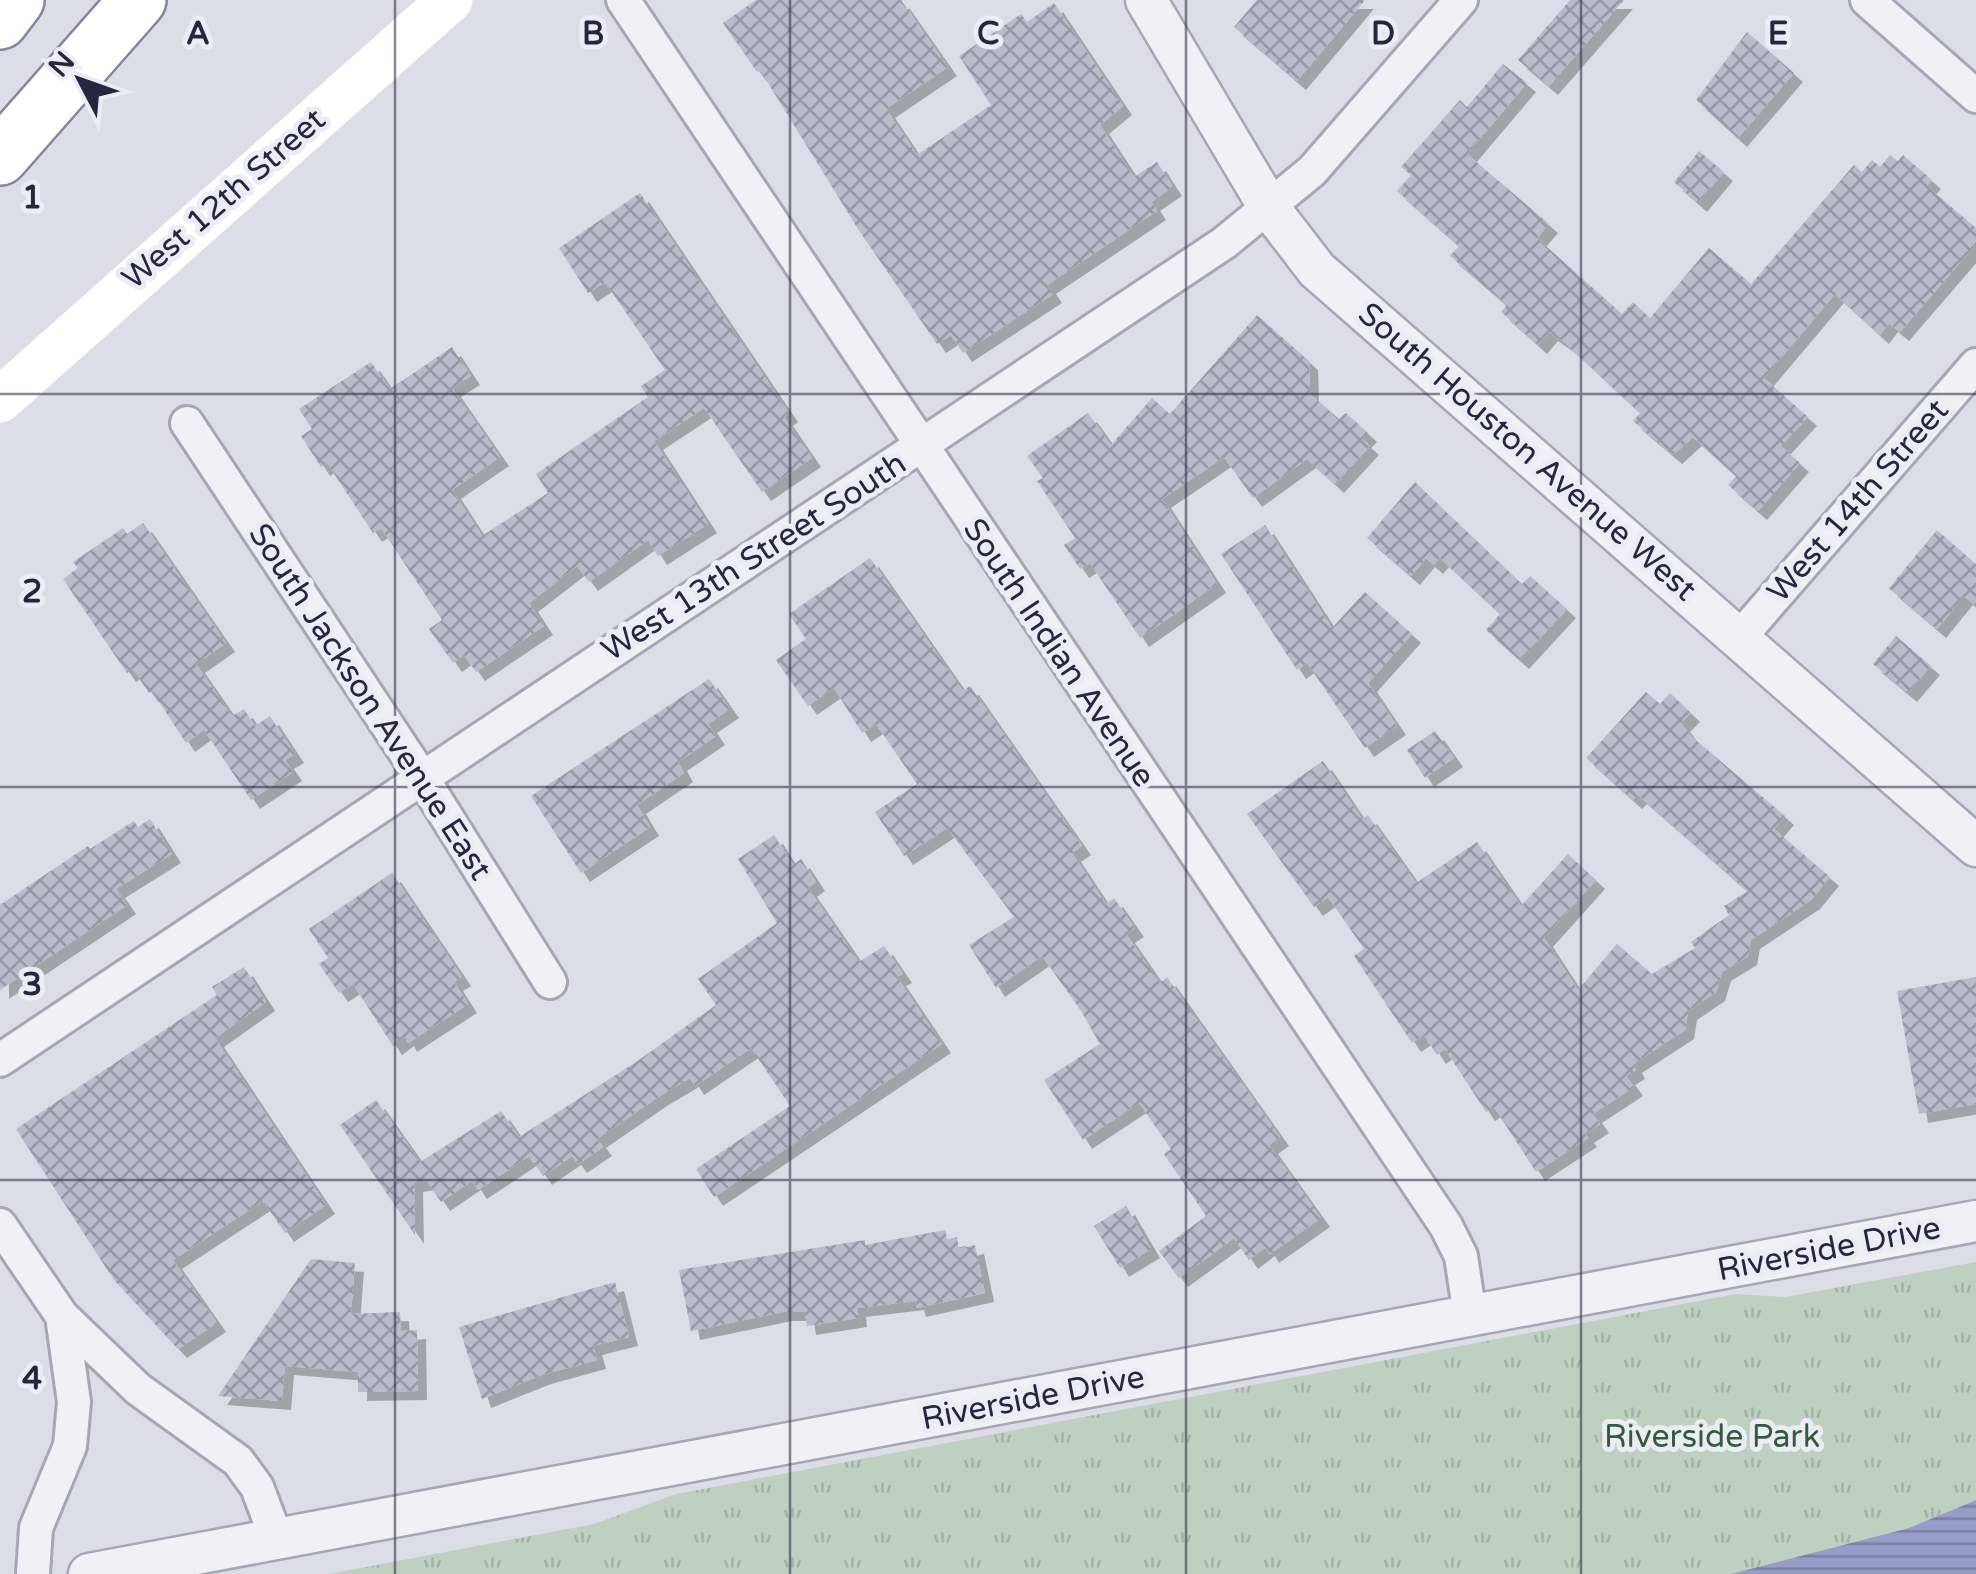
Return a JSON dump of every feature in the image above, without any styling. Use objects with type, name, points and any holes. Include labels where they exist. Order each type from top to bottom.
[{"type":"highway","points":[[0,21],[16,0]]},
{"type":"highway","points":[[12,142],[138,0]]},
{"type":"main road","name":"West 12th Street","points":[[0,400],[450,0]]},
{"type":"street","name":"South Indian Avenue","points":[[623,0],[1446,1226],[1462,1256],[1470,1316]]},
{"type":"street","name":"South Houston Avenue West","points":[[1146,0],[1270,209],[1318,270],[1976,846]]},
{"type":"street","name":"West 13th Street South","points":[[0,1060],[921,448],[1270,209],[1312,171],[1461,0]]},
{"type":"street","points":[[1867,0],[1976,96]]},
{"type":"street","name":"West 14th Street","points":[[1740,637],[1976,365]]},
{"type":"street","name":"South Jackson Avenue East","points":[[187,423],[422,776],[550,982]]},
{"type":"street","name":"Riverside Drive","points":[[90,1574],[1976,1221]]},
{"type":"street","points":[[0,1225],[62,1316],[138,1388],[238,1460],[257,1487],[277,1540]]},
{"type":"street","points":[[34,1574],[36,1528],[70,1446],[74,1402],[62,1316]]},
{"type":"green space","name":"Riverside Park","points":[[1976,1262],[1976,1500],[1909,1528],[1731,1574],[329,1574],[594,1524],[676,1494],[1736,1294],[1785,1297]]},
{"type":"water","points":[[1976,1500],[1976,1574],[1731,1574],[1909,1528]]},
{"type":"building","points":[[756,0],[901,0],[948,67],[886,109],[917,155],[991,105],[959,56],[1021,14],[1027,22],[1054,3],[1123,106],[1100,125],[1134,177],[1157,162],[1173,187],[1151,202],[1157,211],[1047,285],[1053,294],[963,353],[951,335],[937,344],[858,229],[760,70],[757,72],[723,23]]},
{"type":"building","points":[[1257,0],[1365,0],[1297,81],[1234,27]]},
{"type":"building","points":[[1570,0],[1624,0],[1549,86],[1518,60]]},
{"type":"building","points":[[1747,32],[1794,73],[1738,138],[1696,100]]},
{"type":"building","points":[[1503,64],[1527,83],[1467,154],[1549,224],[1537,238],[1622,314],[1633,302],[1650,318],[1709,248],[1751,284],[1854,165],[1862,172],[1872,160],[1880,167],[1890,155],[1898,161],[1903,155],[1932,180],[1927,186],[1976,228],[1976,244],[1900,332],[1889,323],[1880,335],[1835,294],[1764,378],[1808,417],[1781,446],[1800,463],[1758,511],[1728,485],[1736,476],[1693,437],[1673,455],[1633,421],[1640,413],[1566,344],[1549,332],[1538,345],[1501,312],[1507,305],[1450,256],[1459,246],[1397,191],[1411,175],[1401,167],[1460,100],[1467,107]]},
{"type":"building","points":[[1699,151],[1724,172],[1698,203],[1674,182]]},
{"type":"building","points":[[640,193],[789,413],[784,417],[812,458],[762,492],[704,408],[654,441],[708,524],[658,556],[648,540],[589,582],[577,566],[529,603],[544,626],[476,672],[464,655],[453,663],[429,629],[442,620],[381,528],[373,533],[327,463],[321,467],[301,436],[312,429],[299,409],[371,362],[390,389],[452,347],[471,376],[452,388],[500,457],[452,490],[482,536],[548,493],[536,474],[648,397],[641,386],[665,370],[605,282],[588,293],[559,248]]},
{"type":"building","points":[[1257,315],[1309,361],[1310,394],[1339,419],[1346,413],[1368,433],[1362,439],[1370,446],[1335,484],[1307,459],[1253,498],[1224,457],[1162,499],[1217,584],[1140,638],[1090,563],[1080,569],[1064,545],[1075,538],[1037,481],[1043,478],[1027,456],[1088,413],[1111,445],[1152,398],[1170,414]]},
{"type":"building","points":[[1415,482],[1522,584],[1530,576],[1567,609],[1520,660],[1486,630],[1500,614],[1440,558],[1434,565],[1426,558],[1411,576],[1367,538]]},
{"type":"building","points":[[143,523],[226,643],[196,664],[232,716],[244,709],[255,726],[270,716],[295,754],[285,760],[293,772],[251,800],[204,730],[186,743],[152,691],[149,693],[133,669],[127,673],[63,579],[78,568],[73,562],[123,528],[127,534]]},
{"type":"building","points":[[1265,525],[1332,628],[1365,592],[1412,634],[1368,683],[1397,726],[1365,748],[1307,663],[1297,670],[1221,554]]},
{"type":"building","points":[[1937,530],[1976,564],[1976,606],[1964,596],[1937,629],[1889,588]]},
{"type":"building","points":[[870,558],[963,691],[970,686],[1082,846],[1072,853],[1106,904],[1114,898],[1135,928],[1126,934],[1160,983],[1167,977],[1280,1137],[1269,1145],[1321,1218],[1270,1254],[1266,1247],[1249,1260],[1234,1238],[1179,1278],[1159,1251],[1206,1216],[1164,1154],[1171,1149],[1139,1103],[1083,1140],[1044,1080],[1100,1044],[1081,1011],[1042,956],[996,988],[969,945],[1014,917],[947,828],[904,856],[875,812],[917,784],[876,724],[862,733],[834,688],[808,706],[776,660],[806,639],[789,614]]},
{"type":"building","points":[[1896,636],[1931,666],[1908,693],[1873,664]]},
{"type":"building","points":[[709,679],[730,709],[708,724],[716,736],[678,762],[684,773],[637,805],[650,827],[581,873],[531,796]]},
{"type":"building","points":[[1646,692],[1660,704],[1670,693],[1691,713],[1681,723],[1691,736],[1785,816],[1774,829],[1830,877],[1811,900],[1751,940],[1748,956],[1722,972],[1716,992],[1688,1011],[1685,1030],[1633,1064],[1636,1070],[1626,1076],[1634,1087],[1593,1114],[1600,1124],[1585,1134],[1588,1138],[1536,1172],[1494,1107],[1486,1112],[1445,1049],[1437,1055],[1424,1035],[1412,1043],[1354,956],[1364,949],[1328,897],[1314,907],[1247,814],[1323,761],[1362,819],[1368,815],[1416,883],[1477,842],[1521,906],[1568,854],[1596,880],[1544,938],[1578,990],[1617,944],[1652,974],[1695,948],[1691,942],[1729,915],[1724,906],[1748,891],[1638,795],[1633,800],[1586,758]]},
{"type":"building","points":[[1435,731],[1454,758],[1425,778],[1407,750]]},
{"type":"building","points":[[150,819],[172,854],[116,889],[127,905],[0,990],[0,905],[88,846],[90,849],[134,821],[138,827]]},
{"type":"building","points":[[774,835],[793,865],[801,859],[816,882],[808,888],[859,962],[884,946],[903,974],[897,977],[942,1044],[714,1197],[696,1169],[790,1106],[751,1048],[695,1086],[690,1078],[658,1097],[597,1139],[603,1147],[578,1164],[572,1156],[543,1176],[529,1156],[478,1190],[472,1181],[441,1202],[427,1181],[414,1183],[415,1235],[340,1125],[376,1100],[420,1162],[501,1111],[519,1137],[636,1062],[716,1005],[698,979],[777,923],[738,859]]},
{"type":"building","points":[[392,873],[462,977],[454,982],[468,1004],[408,1043],[405,1037],[393,1046],[353,984],[339,993],[319,964],[328,958],[309,929]]},
{"type":"building","points":[[244,967],[266,1002],[215,1038],[326,1205],[285,1233],[263,1201],[173,1260],[217,1323],[178,1349],[114,1280],[16,1129],[217,995],[212,987]]},
{"type":"building","points":[[1976,977],[1976,1104],[1919,1114],[1897,991]]},
{"type":"building","points":[[1126,1206],[1151,1249],[1120,1268],[1094,1226]]},
{"type":"building","points":[[945,1230],[947,1239],[957,1237],[959,1249],[975,1245],[985,1293],[917,1308],[915,1301],[857,1308],[858,1318],[807,1326],[805,1312],[783,1312],[691,1331],[679,1270]]},
{"type":"building","points":[[311,1259],[355,1263],[351,1314],[400,1312],[401,1331],[417,1330],[418,1391],[358,1392],[358,1372],[285,1366],[282,1401],[218,1396]]},
{"type":"building","points":[[615,1282],[629,1337],[593,1346],[597,1360],[542,1375],[482,1399],[459,1327]]}]
